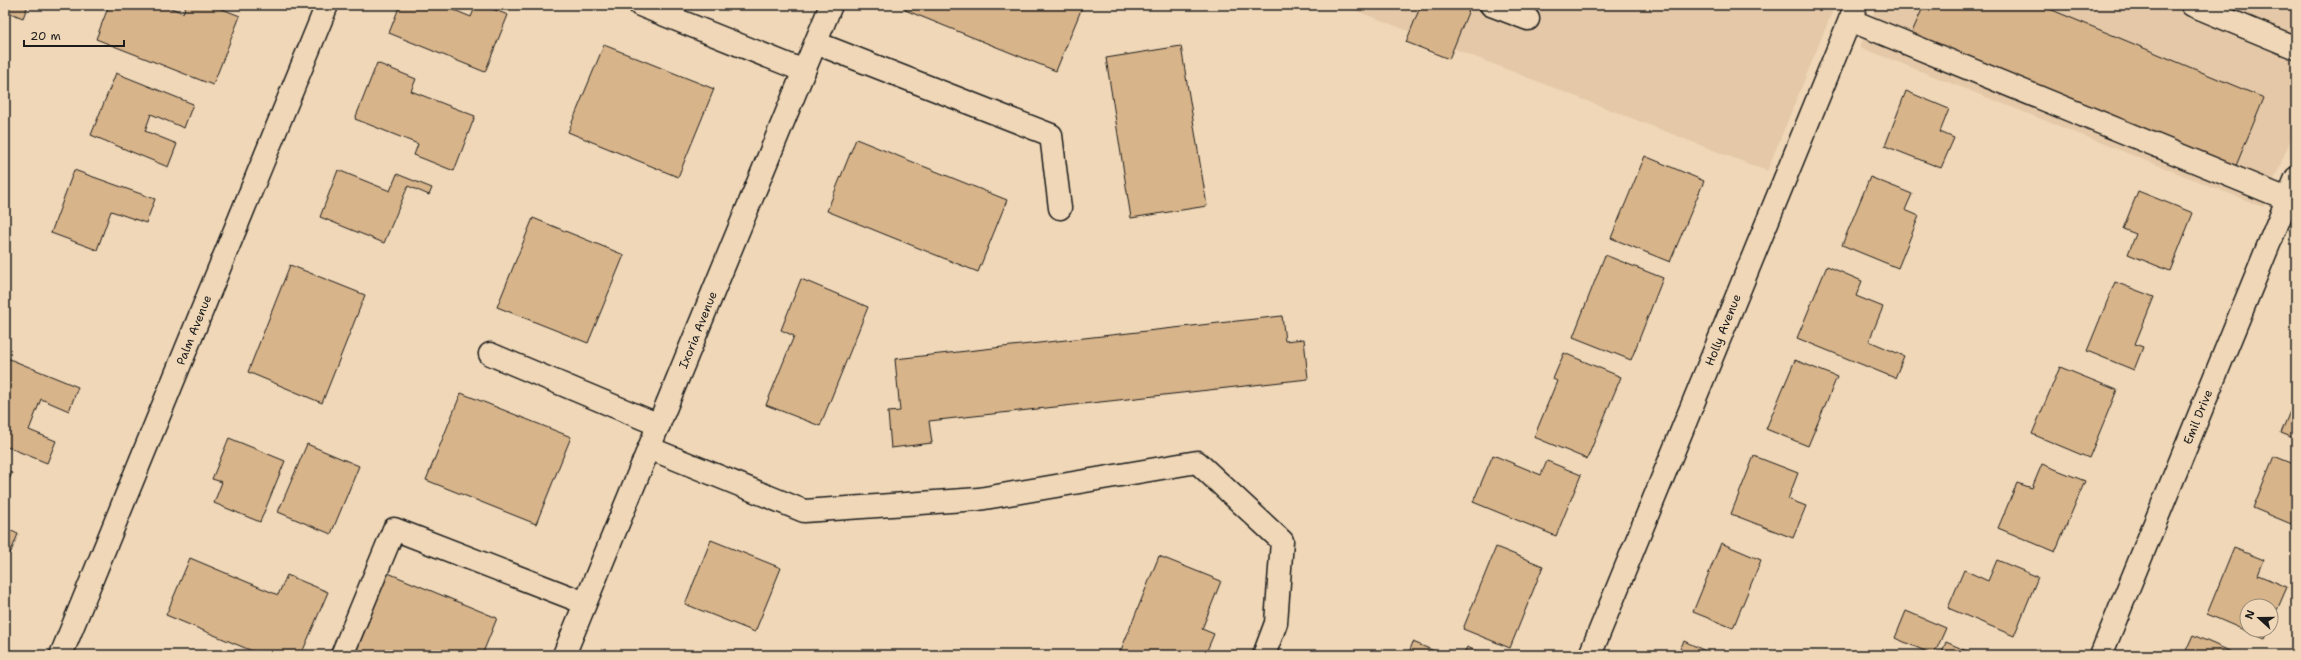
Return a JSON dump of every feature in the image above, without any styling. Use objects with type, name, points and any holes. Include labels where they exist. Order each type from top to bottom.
[{"type":"street","name":"Palm Avenue","points":[[61,655],[327,5]]},
{"type":"street","points":[[640,5],[804,71]]},
{"type":"street","name":"Ixoria Avenue","points":[[564,655],[831,5]]},
{"type":"street","points":[[1491,5],[1528,19]]},
{"type":"street","points":[[2200,6],[2296,48]]},
{"type":"street","points":[[1853,12],[2287,199]]},
{"type":"street","name":"Holly Avenue","points":[[1590,655],[1853,12]]},
{"type":"street","points":[[816,43],[1051,135],[1060,208]]},
{"type":"street","name":"Emil Drive","points":[[2101,655],[2296,178]]},
{"type":"street","points":[[490,354],[659,425]]},
{"type":"street","points":[[649,448],[804,511],[979,499],[1197,462],[1282,541],[1276,624],[1264,655]]},
{"type":"street","points":[[342,655],[394,529],[585,603]]},
{"type":"shaded area","points":[[1342,5],[1835,5],[1767,171]]},
{"type":"shaded area","points":[[1877,5],[2296,5],[2296,126],[2263,207],[1860,47]]},
{"type":"building","points":[[5,5],[28,5],[23,18],[10,13],[5,27]]},
{"type":"building","points":[[109,5],[164,5],[183,13],[186,5],[212,5],[240,16],[213,85],[96,39]]},
{"type":"building","points":[[400,5],[442,5],[471,17],[476,5],[482,5],[508,15],[485,72],[389,33]]},
{"type":"building","points":[[907,5],[1083,5],[1056,71],[905,10]]},
{"type":"building","points":[[1421,5],[1471,5],[1449,59],[1406,42]]},
{"type":"building","points":[[1924,5],[2040,5],[2264,98],[2233,173],[1909,39]]},
{"type":"building","points":[[604,45],[714,89],[678,177],[568,132]]},
{"type":"building","points":[[1181,46],[1207,206],[1131,218],[1106,58]]},
{"type":"building","points":[[377,63],[416,79],[411,91],[475,116],[454,171],[414,155],[418,144],[355,119]]},
{"type":"building","points":[[116,73],[193,104],[184,128],[151,114],[145,131],[177,144],[168,167],[91,135]]},
{"type":"building","points":[[1906,91],[1949,109],[1940,132],[1954,138],[1941,168],[1885,146]]},
{"type":"building","points":[[856,139],[1007,200],[978,272],[827,211]]},
{"type":"building","points":[[1645,156],[1704,181],[1670,262],[1611,238]]},
{"type":"building","points":[[74,170],[155,199],[146,223],[111,211],[97,250],[51,233]]},
{"type":"building","points":[[338,170],[390,191],[397,174],[432,188],[429,195],[408,186],[384,243],[320,217]]},
{"type":"building","points":[[1870,177],[1912,194],[1905,210],[1919,216],[1898,268],[1842,245]]},
{"type":"building","points":[[2138,191],[2193,213],[2170,271],[2128,254],[2136,234],[2123,229]]},
{"type":"building","points":[[533,218],[624,255],[588,343],[497,307]]},
{"type":"building","points":[[1605,255],[1663,278],[1631,360],[1573,337]]},
{"type":"building","points":[[290,265],[365,295],[322,403],[248,372]]},
{"type":"building","points":[[1827,266],[1862,281],[1856,296],[1883,307],[1869,341],[1904,356],[1895,378],[1797,338]]},
{"type":"building","points":[[801,279],[868,307],[820,426],[766,405],[794,336],[781,330]]},
{"type":"building","points":[[2115,282],[2154,297],[2135,344],[2143,347],[2134,370],[2087,351]]},
{"type":"building","points":[[1282,316],[1285,341],[1304,339],[1308,379],[929,421],[932,443],[891,448],[888,412],[900,411],[895,359]]},
{"type":"building","points":[[1564,353],[1621,377],[1587,459],[1534,437],[1557,381],[1553,379]]},
{"type":"building","points":[[7,358],[78,387],[69,411],[41,399],[29,430],[56,441],[47,463],[5,446],[5,363]]},
{"type":"building","points":[[1795,360],[1837,377],[1808,446],[1766,429]]},
{"type":"building","points":[[2060,367],[2117,390],[2089,458],[2032,434]]},
{"type":"building","points":[[461,393],[571,437],[536,524],[426,480]]},
{"type":"building","points":[[2296,397],[2296,439],[2281,433]]},
{"type":"building","points":[[229,438],[285,461],[260,522],[214,503],[222,482],[212,479]]},
{"type":"building","points":[[307,444],[359,466],[331,534],[278,512]]},
{"type":"building","points":[[1493,455],[1541,475],[1547,461],[1581,475],[1556,536],[1473,502]]},
{"type":"building","points":[[1754,456],[1798,473],[1788,499],[1806,506],[1793,538],[1731,514]]},
{"type":"building","points":[[2274,456],[2296,465],[2296,526],[2253,508]]},
{"type":"building","points":[[2042,464],[2085,481],[2055,552],[1998,528],[2017,483],[2032,488]]},
{"type":"building","points":[[5,471],[12,473],[5,490]]},
{"type":"building","points":[[5,528],[18,534],[10,554],[5,552]]},
{"type":"building","points":[[711,540],[781,568],[755,632],[685,604]]},
{"type":"building","points":[[1721,543],[1761,560],[1733,628],[1693,612]]},
{"type":"building","points":[[1496,547],[1543,566],[1510,648],[1463,629]]},
{"type":"building","points":[[2234,548],[2264,560],[2258,575],[2287,587],[2279,606],[2279,598],[2239,598],[2239,628],[2207,614]]},
{"type":"building","points":[[1159,556],[1221,581],[1202,629],[1214,634],[1205,655],[1119,655]]},
{"type":"building","points":[[190,558],[278,595],[287,575],[328,592],[301,655],[262,655],[166,615]]},
{"type":"building","points":[[1997,560],[2038,577],[2014,636],[1948,608],[1964,570],[1988,581]]},
{"type":"building","points":[[388,573],[497,618],[482,655],[355,655]]},
{"type":"building","points":[[1906,611],[1946,628],[1934,655],[1895,638]]},
{"type":"building","points":[[2193,635],[2239,655],[2184,655]]},
{"type":"building","points":[[1684,641],[1714,655],[1677,655]]},
{"type":"building","points":[[1413,642],[1444,655],[1408,655]]},
{"type":"building","points":[[1946,642],[1976,655],[1941,655]]},
{"type":"building","points":[[1467,647],[1486,655],[1463,655]]}]
